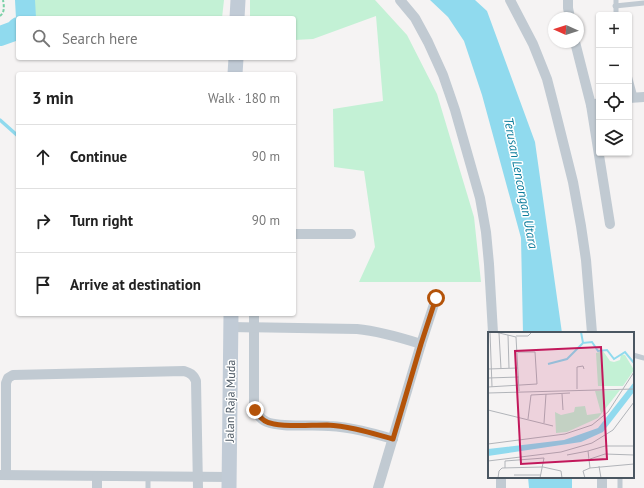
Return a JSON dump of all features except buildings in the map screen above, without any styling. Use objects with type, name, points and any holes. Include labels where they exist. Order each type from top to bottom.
[{"type":"street","points":[[237,16],[238,0]]},
{"type":"street","points":[[400,0],[415,18],[443,75],[455,110],[480,198],[490,264],[493,332]]},
{"type":"street","points":[[510,0],[533,44],[547,79],[573,182],[586,260],[592,332]]},
{"type":"street","points":[[568,0],[569,12]]},
{"type":"street","points":[[577,48],[595,104],[610,224]]},
{"type":"street","points":[[235,72],[236,60]]},
{"type":"street","points":[[296,234],[351,234]]},
{"type":"street","points":[[378,488],[436,298]]},
{"type":"street","points":[[254,316],[254,402],[255,410],[258,416],[263,420],[274,424],[327,425],[354,429],[393,439]]},
{"type":"street","points":[[231,321],[254,328],[371,330],[397,336],[421,344]]},
{"type":"street","name":"Jalan Raja Muda","points":[[229,483],[231,321]]},
{"type":"street","points":[[198,488],[197,477],[196,380],[190,373],[184,371],[13,375],[8,378],[6,383],[3,475],[197,477],[229,483]]},
{"type":"street","points":[[97,477],[97,488]]},
{"type":"lane","points":[[615,3],[644,3]]},
{"type":"lane","points":[[632,84],[636,98]]},
{"type":"lane","points":[[634,355],[644,358]]},
{"type":"lane","points":[[148,477],[148,488]]},
{"type":"path","points":[[0,16],[4,12],[3,0]]},
{"type":"green space","points":[[29,0],[224,0],[222,16],[32,16]]},
{"type":"green space","points":[[250,0],[375,0],[407,35],[437,94],[474,217],[481,282],[359,282],[375,247],[364,171],[334,167],[333,109],[383,101],[376,16],[313,39],[296,40],[296,16],[250,16]]},
{"type":"water","name":"Terusan Lencongan Utara","points":[[430,0],[475,0],[487,11],[535,142],[562,332],[523,332],[521,238],[482,95],[464,41],[448,17]]},
{"type":"water","points":[[528,478],[572,478],[572,488],[529,488]]},
{"type":"waterway","points":[[25,0],[26,16]]},
{"type":"waterway","points":[[0,36],[16,29]]},
{"type":"waterway","points":[[0,120],[16,134]]},
{"type":"route","points":[[255,410],[258,416],[268,423],[285,425],[327,425],[354,429],[393,439],[436,298]]}]
